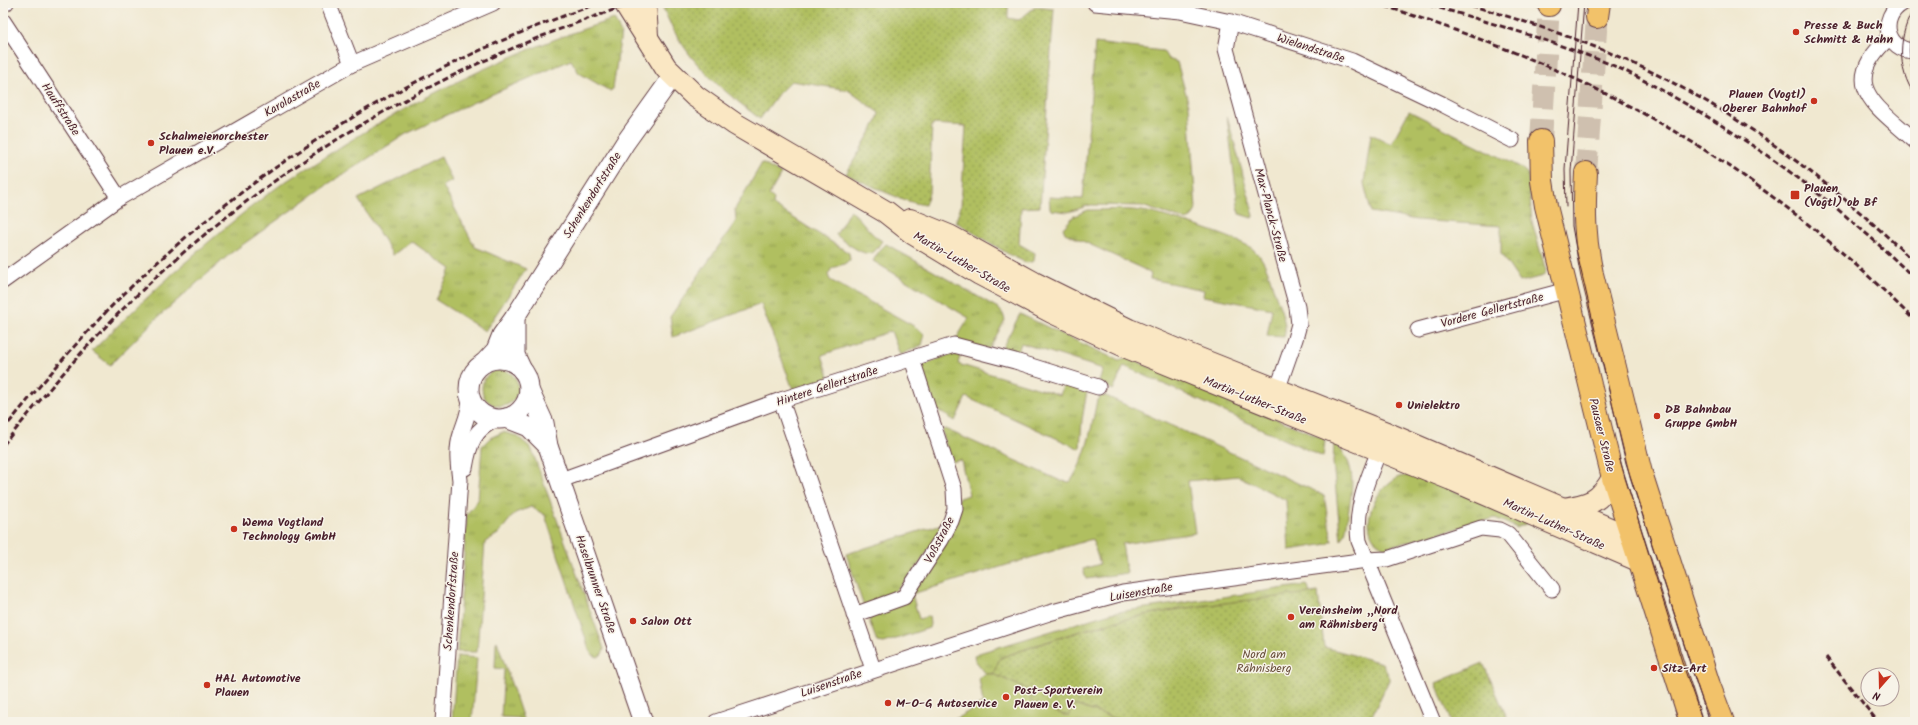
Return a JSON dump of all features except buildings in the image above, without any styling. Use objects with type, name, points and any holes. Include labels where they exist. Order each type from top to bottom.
[{"type":"main road","name":"Martin-Luther-Straße","points":[[624,3],[632,17],[648,36],[660,60],[673,76],[695,96],[735,124],[886,212],[914,234],[941,251],[1052,312],[1136,351],[1274,398],[1563,509],[1631,538]]},
{"type":"main road","name":"Martin-Luther-Straße","points":[[645,3],[648,36]]},
{"type":"main road","name":"Pausaer Straße","points":[[1541,141],[1542,175],[1546,206],[1613,478],[1691,722]]},
{"type":"main road","points":[[1586,174],[1584,219],[1585,242],[1592,274],[1642,473],[1723,722]]},
{"type":"main road","name":"Martin-Luther-Straße","points":[[1383,441],[1638,560]]},
{"type":"main road","points":[[1563,509],[1578,507],[1597,500],[1603,494],[1613,478]]},
{"type":"main road","points":[[1631,538],[1669,559]]},
{"type":"main road","points":[[1638,560],[1650,562],[1669,559]]},
{"type":"street","points":[[328,3],[352,64]]},
{"type":"street","name":"Karolastraße","points":[[3,281],[119,198],[352,64],[493,3]]},
{"type":"street","name":"Wielandstraße","points":[[1095,3],[1180,11],[1231,22],[1352,61],[1442,104],[1512,140]]},
{"type":"street","points":[[1903,3],[1892,12],[1888,20],[1890,37],[1901,49],[1915,51]]},
{"type":"street","name":"Hauffstraße","points":[[3,21],[119,198]]},
{"type":"street","name":"Max-Planck-Straße","points":[[1231,22],[1226,48],[1299,324],[1296,339],[1274,398]]},
{"type":"street","points":[[1890,37],[1871,58],[1865,73],[1866,94],[1872,102],[1915,141]]},
{"type":"street","name":"Schenkendorfstraße","points":[[443,722],[460,480],[458,452],[461,434],[470,410],[469,388],[471,378],[476,369],[496,350],[502,335],[515,317],[625,143],[673,76]]},
{"type":"street","name":"Vordere Gellertstraße","points":[[1418,330],[1567,290]]},
{"type":"street","points":[[515,317],[515,355],[528,382],[529,390]]},
{"type":"street","name":"Hintere Gellertstraße","points":[[561,480],[781,400],[954,345],[1015,361],[1098,388]]},
{"type":"street","points":[[484,363],[494,359],[504,360],[514,363],[522,370]]},
{"type":"street","name":"Voßstraße","points":[[854,615],[904,597],[941,540],[955,509],[954,489],[912,359]]},
{"type":"street","name":"Schenkendorfstraße","points":[[460,480],[474,438],[486,423],[515,414],[522,408],[527,399],[529,390]]},
{"type":"street","name":"Haselbrunner Straße","points":[[529,390],[544,423],[548,446],[561,480],[643,722]]},
{"type":"street","points":[[470,398],[474,406],[481,412],[502,418]]},
{"type":"street","points":[[781,400],[873,669]]},
{"type":"street","name":"Haselbrunner Straße","points":[[502,418],[529,427],[548,446]]},
{"type":"street","points":[[1383,441],[1360,504],[1356,525],[1359,541],[1434,722]]},
{"type":"street","name":"Luisenstraße","points":[[716,722],[873,669],[1049,613],[1123,593],[1367,560],[1387,559],[1481,528],[1488,528],[1508,534],[1552,589]]},
{"type":"green space","points":[[661,3],[1008,3],[1008,18],[1019,20],[1035,7],[1054,9],[1040,207],[1021,208],[1019,244],[1035,253],[1034,261],[1027,263],[1010,255],[956,222],[961,206],[966,126],[932,124],[929,193],[925,205],[896,197],[846,174],[877,121],[879,113],[848,90],[791,81],[778,94],[760,119],[728,94],[690,55],[679,40]]},
{"type":"green space","points":[[614,19],[621,33],[613,89],[610,91],[579,73],[571,60],[472,103],[406,134],[328,184],[231,253],[156,319],[110,365],[92,351],[199,250],[245,212],[296,175],[395,115],[466,78],[539,46]]},
{"type":"green space","points":[[1095,43],[1163,51],[1168,59],[1177,62],[1189,105],[1196,210],[1191,218],[1186,220],[1142,206],[1091,205],[1068,212],[1051,210],[1049,197],[1083,199]]},
{"type":"green space","points":[[1409,111],[1520,167],[1528,174],[1532,222],[1546,271],[1543,276],[1520,282],[1501,254],[1501,226],[1417,220],[1371,212],[1364,183],[1371,134],[1391,144]]},
{"type":"green space","points":[[1227,116],[1254,215],[1252,218],[1239,214]]},
{"type":"green space","points":[[441,157],[452,181],[443,186],[475,247],[526,269],[485,331],[436,300],[451,269],[411,241],[393,255],[358,199]]},
{"type":"green space","points":[[762,163],[781,174],[769,195],[774,199],[773,205],[849,253],[850,260],[844,264],[832,268],[828,275],[830,280],[912,325],[923,333],[924,337],[922,345],[900,355],[891,331],[822,355],[830,379],[794,392],[761,304],[673,337],[670,317],[736,221],[735,209]]},
{"type":"green space","points":[[850,210],[877,238],[882,241],[872,253],[868,254],[858,250],[836,235]]},
{"type":"green space","points":[[1088,210],[1126,210],[1148,212],[1204,228],[1247,245],[1258,254],[1268,271],[1283,316],[1285,327],[1284,337],[1267,336],[1272,309],[1203,296],[1204,290],[1150,279],[1151,274],[1143,269],[1065,233],[1063,228],[1074,216]]},
{"type":"green space","points":[[886,244],[998,308],[1003,314],[1005,320],[989,349],[955,341],[969,318],[873,261],[879,251]]},
{"type":"green space","points":[[1020,314],[1119,361],[1128,358],[1323,438],[1325,441],[1323,457],[1124,366],[1113,390],[1099,382],[1103,369],[1021,343],[1017,355],[1002,351],[1002,348]]},
{"type":"green space","points":[[961,352],[958,364],[1060,395],[1064,383],[1087,391],[1082,420],[1080,449],[966,397],[955,421],[936,409],[921,370],[923,365],[954,353]]},
{"type":"green space","points":[[500,370],[510,373],[515,378],[518,388],[515,398],[510,403],[500,406],[490,403],[485,398],[482,388],[485,378],[490,373]]},
{"type":"green space","points":[[1101,396],[1106,396],[1324,496],[1332,541],[1328,544],[1289,550],[1286,500],[1238,476],[1188,481],[1195,533],[1122,544],[1127,573],[1086,579],[1083,569],[1100,564],[1092,539],[912,594],[919,619],[929,616],[929,628],[884,643],[877,642],[869,620],[871,617],[904,602],[959,498],[969,495],[961,460],[950,462],[942,430],[945,429],[1061,481],[1070,482],[1081,463],[1097,400]]},
{"type":"green space","points":[[503,432],[517,436],[531,448],[604,649],[602,654],[598,657],[592,655],[589,649],[545,515],[531,507],[515,513],[498,534],[485,542],[477,652],[457,652],[467,514],[478,500],[482,446],[490,438]]},
{"type":"green space","points":[[1334,443],[1347,458],[1352,476],[1347,524],[1341,540],[1333,462]]},
{"type":"green space","points":[[1417,475],[1529,522],[1517,528],[1495,518],[1384,548],[1375,541],[1369,523],[1370,512],[1374,502],[1387,485],[1395,479],[1403,476]]},
{"type":"green space","points":[[945,523],[921,562],[903,583],[879,600],[864,607],[846,554]]},
{"type":"green space","points":[[1306,585],[1308,586],[1310,594],[1175,610],[1098,626],[1000,658],[993,674],[986,674],[975,660],[974,656],[979,653],[1111,613]]},
{"type":"green space","name":"Nord am Rähnisberg","points":[[1318,592],[1324,647],[1382,663],[1390,678],[1369,722],[1126,722],[1075,705],[1069,717],[1030,702],[1031,691],[993,674],[1000,658],[1098,626],[1154,613]]},
{"type":"green space","points":[[497,641],[524,722],[521,722],[519,718],[501,717],[504,669],[495,668]]},
{"type":"green space","points":[[457,656],[477,658],[472,722],[452,722]]},
{"type":"green space","points":[[1483,663],[1509,722],[1451,722],[1436,683]]},
{"type":"green space","name":"Post-Sportverein Plauen e. V.","points":[[986,674],[993,674],[1031,691],[1031,702],[1069,717],[1074,705],[1126,722],[950,722],[983,703],[979,678]]},
{"type":"tunnel","points":[[1541,141],[1549,5]]},
{"type":"tunnel","points":[[1586,173],[1597,17]]},
{"type":"tram line","points":[[1566,207],[1565,169],[1578,3]]},
{"type":"tram line","points":[[1584,3],[1571,171],[1572,226],[1576,249],[1626,463],[1709,722]]},
{"type":"tram line","points":[[1915,7],[1905,28],[1902,51],[1902,63],[1905,74],[1915,95]]},
{"type":"tram line","points":[[1915,23],[1912,30],[1909,51],[1915,79]]},
{"type":"tram line","points":[[1619,457],[1683,665],[1703,722]]},
{"type":"railway","points":[[3,430],[53,370],[106,312],[159,261],[215,213],[274,169],[335,128],[399,91],[464,58],[532,28],[600,3]]},
{"type":"railway","points":[[3,445],[49,389],[131,301],[185,251],[243,205],[303,162],[365,122],[430,87],[497,55],[565,27],[635,3]]},
{"type":"railway","points":[[1376,3],[1474,37],[1546,65],[1618,100],[1710,153],[1796,214],[1876,283],[1915,321]]},
{"type":"railway","points":[[1422,3],[1565,47],[1612,65],[1656,87],[1727,129],[1811,188],[1864,232],[1915,279]]},
{"type":"railway","points":[[1462,3],[1537,26],[1610,53],[1652,72],[1693,94],[1733,118],[1810,171],[1881,231],[1915,263]]},
{"type":"railway","points":[[1826,657],[1878,722]]},
{"type":"place","name":"Presse & Buch Schmitt & Hahn","points":[[1796,32]]},
{"type":"place","name":"Plauen (Vogtl) Oberer Bahnhof","points":[[1814,101]]},
{"type":"place","name":"Schalmeienorchester Plauen e.V.","points":[[151,143]]},
{"type":"place","name":"Plauen (Vogtl) ob Bf","points":[[1795,195]]},
{"type":"place","name":"Unielektro","points":[[1399,405]]},
{"type":"place","name":"DB Bahnbau Gruppe GmbH","points":[[1657,416]]},
{"type":"place","name":"Wema Vogtland Technology GmbH","points":[[234,529]]},
{"type":"place","name":"Vereinsheim „Nord am Rähnisberg“","points":[[1291,617]]},
{"type":"place","name":"Salon Ott","points":[[633,621]]},
{"type":"place","name":"Sitz-Art","points":[[1654,668]]},
{"type":"place","name":"HAL Automotive Plauen","points":[[207,685]]},
{"type":"place","name":"Post-Sportverein Plauen e. V.","points":[[1006,697]]},
{"type":"place","name":"M-O-G Autoservice","points":[[888,703]]}]
